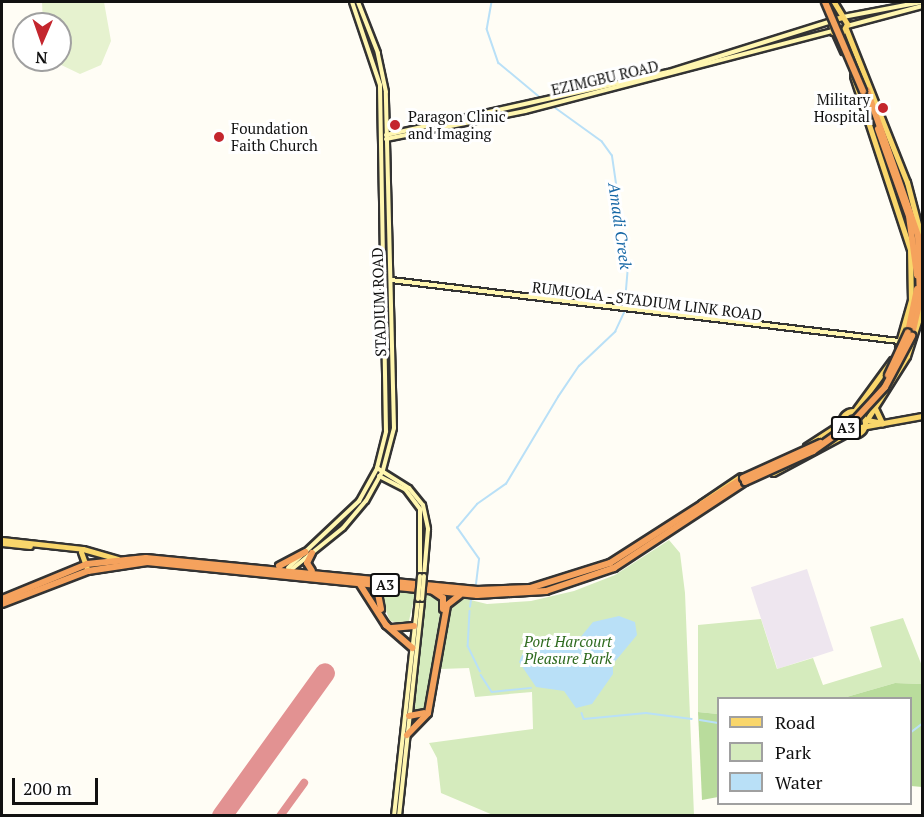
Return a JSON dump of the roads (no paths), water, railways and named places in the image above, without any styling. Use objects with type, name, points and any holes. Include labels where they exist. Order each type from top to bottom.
[{"type":"highway","name":"A3","points":[[828,2],[911,207],[921,269],[908,333]]},
{"type":"highway","name":"A3","points":[[2,599],[88,568],[118,560],[290,568],[477,590],[530,588],[610,563],[701,503],[814,446],[847,423],[885,380],[908,333],[920,287],[911,225],[865,91]]},
{"type":"highway","points":[[920,287],[921,269]]},
{"type":"highway","name":"A3","points":[[2,604],[88,568],[158,562],[430,590],[528,594],[603,573],[744,480]]},
{"type":"highway","points":[[275,567],[308,553],[307,563],[313,572]]},
{"type":"highway","points":[[359,582],[386,626],[412,648]]},
{"type":"highway","points":[[389,586],[378,596],[385,619],[398,631],[414,626]]},
{"type":"highway","points":[[409,716],[425,711],[443,609],[442,598],[430,590]]},
{"type":"highway","points":[[407,735],[428,713],[448,602],[465,593]]},
{"type":"main road","name":"STADIUM ROAD","points":[[290,568],[344,520],[375,474],[388,400],[385,137],[378,74],[352,2]]},
{"type":"main road","name":"STADIUM ROAD","points":[[308,553],[348,524],[380,476],[394,417],[383,72],[358,2]]},
{"type":"main road","points":[[828,2],[843,17],[847,27],[907,182],[922,239]]},
{"type":"main road","points":[[701,503],[840,424],[856,410],[882,377],[900,342],[908,333],[913,284],[906,226],[829,22],[828,2]]},
{"type":"main road","points":[[829,22],[843,17],[922,4]]},
{"type":"main road","points":[[833,32],[922,4]]},
{"type":"main road","name":"EZIMGBU ROAD","points":[[551,100],[669,72],[829,22]]},
{"type":"main road","name":"EZIMGBU ROAD","points":[[385,137],[540,104],[833,32]]},
{"type":"main road","name":"RUMUOLA - STADIUM LINK ROAD","points":[[391,280],[900,342]]},
{"type":"main road","points":[[861,428],[907,356],[922,309]]},
{"type":"main road","points":[[878,403],[874,414],[882,423]]},
{"type":"main road","points":[[856,410],[867,419],[882,423],[922,414]]},
{"type":"main road","points":[[709,504],[844,435],[861,428],[922,414]]},
{"type":"main road","points":[[840,424],[844,435]]},
{"type":"main road","points":[[377,468],[414,492],[425,508],[422,576],[399,816]]},
{"type":"main road","points":[[375,474],[405,489],[420,508],[422,576]]},
{"type":"main road","points":[[2,542],[83,549],[118,560]]},
{"type":"main road","points":[[2,542],[83,552],[88,568]]},
{"type":"main road","points":[[394,816],[414,626],[420,599]]},
{"type":"water","points":[[619,616],[635,622],[637,635],[613,664],[613,674],[592,704],[576,708],[564,691],[536,687],[519,662],[526,646],[570,650],[593,622]]},
{"type":"waterway","name":"Amadi Creek","points":[[492,2],[487,29],[499,63],[541,98]]},
{"type":"waterway","name":"Amadi Creek","points":[[476,584],[479,559],[457,528],[477,504],[506,484],[579,366],[615,332],[624,313],[628,266],[612,156],[602,142],[552,106]]},
{"type":"waterway","name":"Amadi Creek","points":[[470,607],[471,600]]},
{"type":"waterway","name":"Amadi Creek","points":[[470,611],[468,646],[480,671]]},
{"type":"waterway","name":"Amadi Creek","points":[[481,675],[492,692],[531,688]]},
{"type":"waterway","name":"Amadi Creek","points":[[582,713],[584,719],[646,713],[692,719]]},
{"type":"waterway","name":"Amadi Creek","points":[[700,720],[717,723]]},
{"type":"waterway","name":"Amadi Creek","points":[[912,732],[922,724]]},
{"type":"place","name":"Military Hospital","points":[[883,108]]},
{"type":"place","name":"Paragon Clinic and Imaging","points":[[395,125]]},
{"type":"place","name":"Foundation Faith Church","points":[[219,137]]},
{"type":"park label","name":"Port Harcourt Pleasure Park","points":[[568,650]]}]
